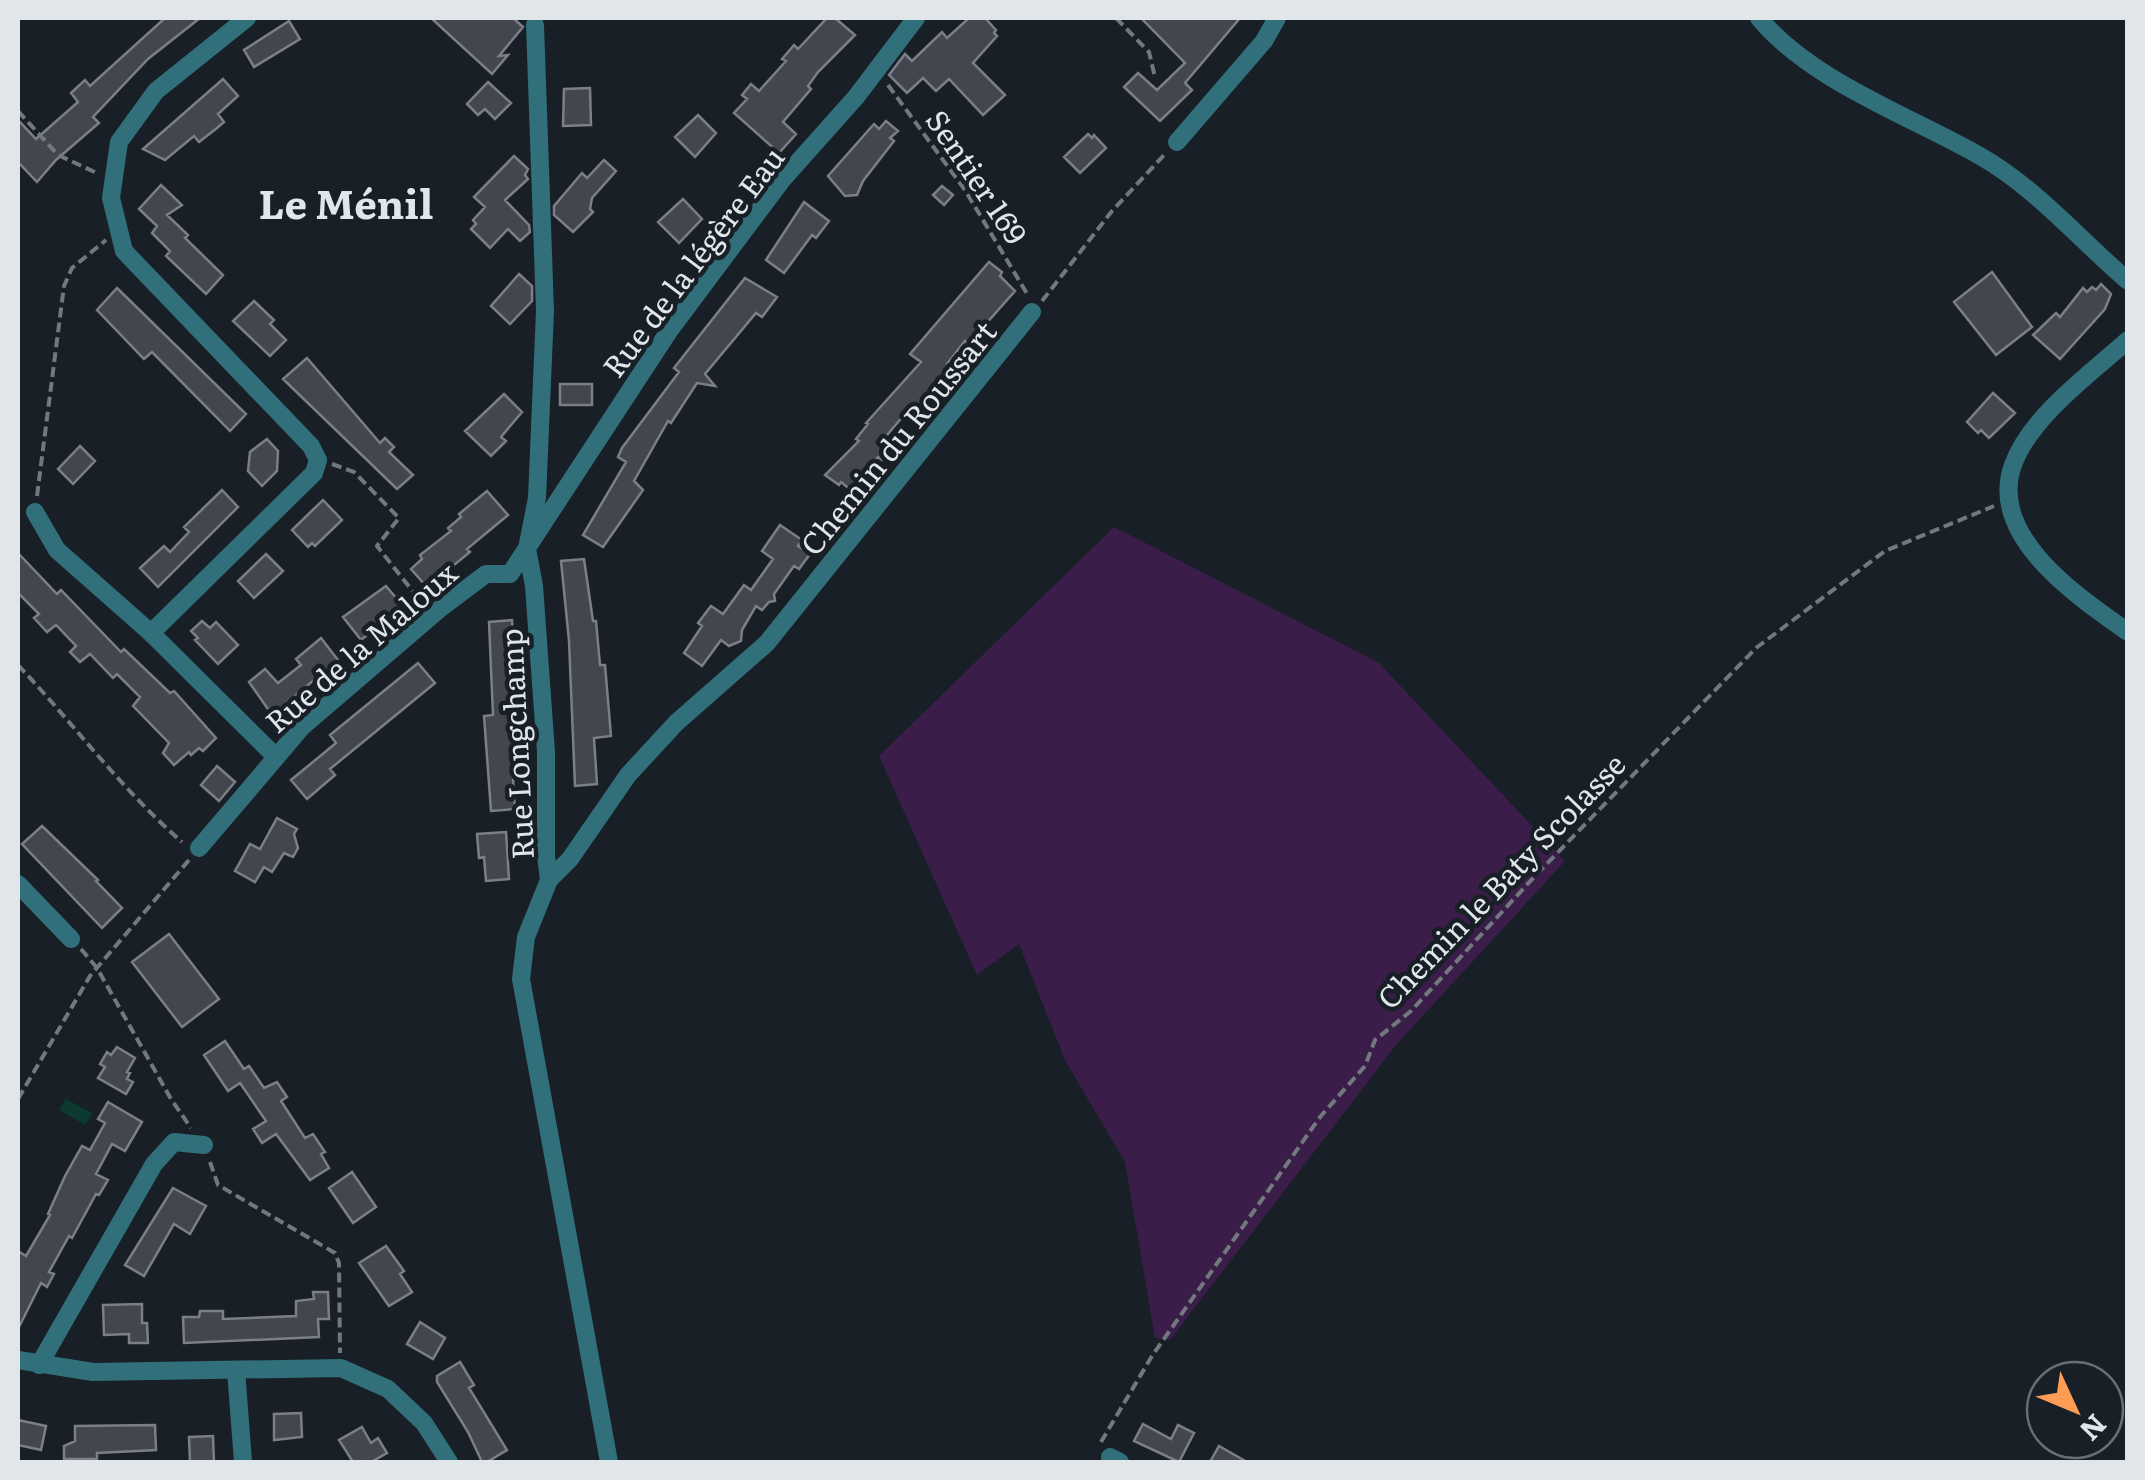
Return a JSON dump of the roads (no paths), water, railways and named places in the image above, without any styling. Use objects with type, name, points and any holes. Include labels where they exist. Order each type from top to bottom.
[{"type":"street","points":[[150,632],[314,472],[318,460],[312,446],[124,251],[111,198],[120,142],[156,91],[247,18]]},
{"type":"street","name":"Rue de la légère Eau","points":[[527,550],[669,331],[782,180],[856,98],[916,18]]},
{"type":"street","points":[[1177,142],[1264,41],[1277,18]]},
{"type":"street","points":[[1759,18],[1775,37],[1846,85],[1982,157],[2025,188],[2128,281]]},
{"type":"street","name":"Rue Longchamp","points":[[533,20],[545,311],[537,498],[527,550],[534,586],[546,752],[549,880],[526,936],[521,979],[608,1462]]},
{"type":"street","name":"Chemin du Roussart","points":[[549,880],[570,859],[628,775],[676,723],[767,643],[1032,312]]},
{"type":"street","points":[[2128,340],[2053,408],[2029,438],[2013,464],[2008,500],[2022,538],[2054,573],[2128,632]]},
{"type":"street","points":[[35,512],[57,550],[150,632],[275,756]]},
{"type":"street","name":"Rue de la Maloux","points":[[199,848],[275,756],[335,695],[486,574],[510,574],[527,550]]},
{"type":"street","points":[[18,884],[71,939]]},
{"type":"street","points":[[40,1365],[154,1164],[174,1142],[204,1146]]},
{"type":"street","points":[[18,1360],[93,1372],[340,1368],[388,1389],[408,1406],[449,1462]]},
{"type":"street","points":[[236,1370],[243,1462]]},
{"type":"district","name":"Le Ménil","points":[[346,201]]}]
